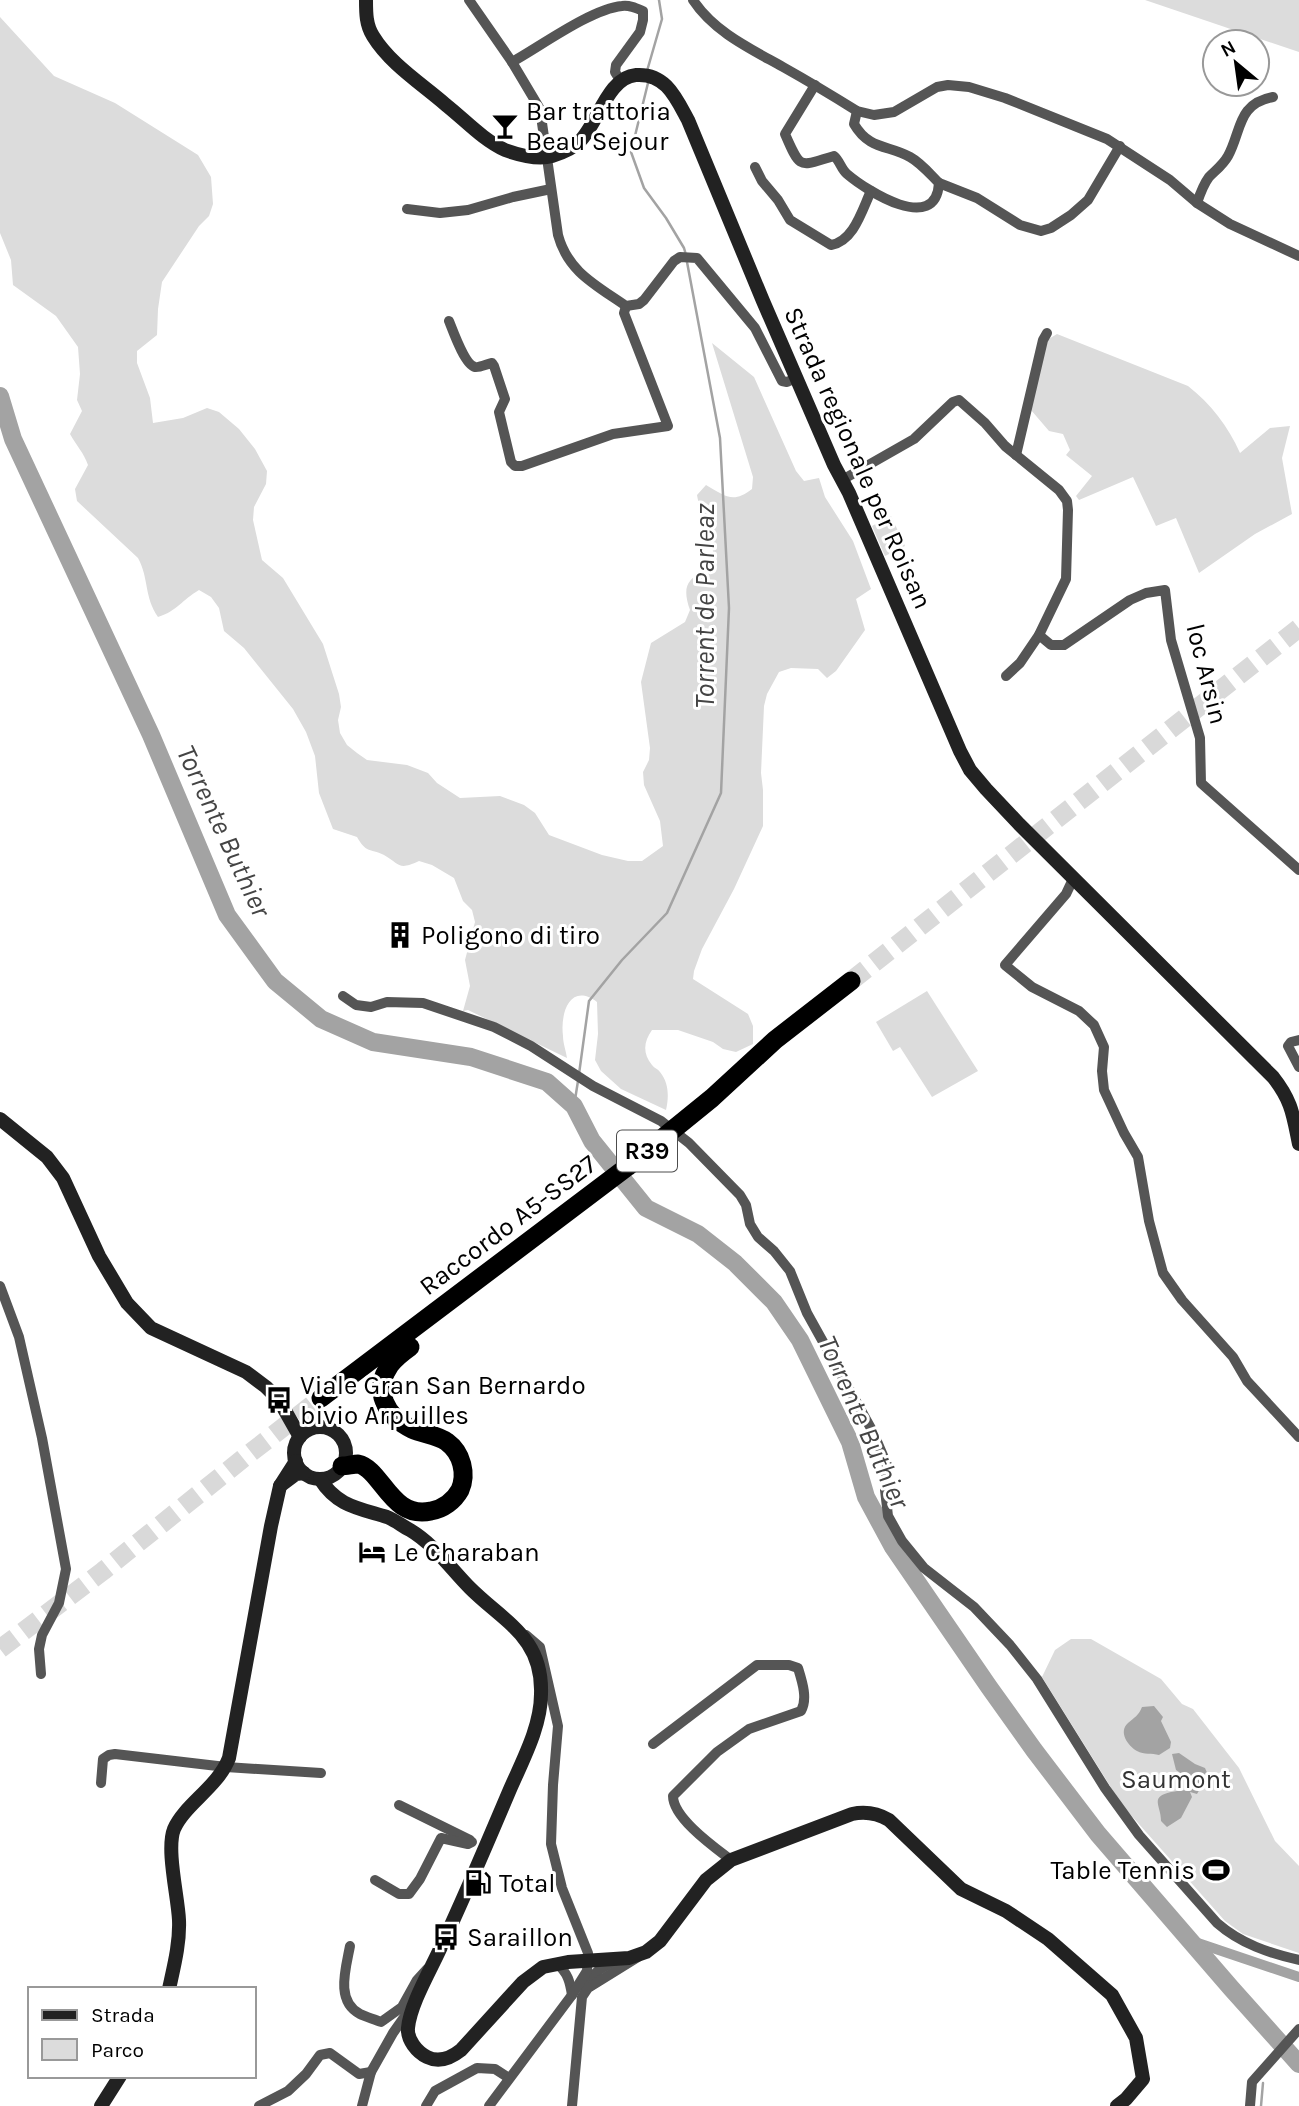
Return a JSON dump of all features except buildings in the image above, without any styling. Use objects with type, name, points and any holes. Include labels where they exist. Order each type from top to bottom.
[{"type":"highway","name":"Raccordo A5-SS27","points":[[321,1398],[627,1167],[712,1098],[775,1040],[851,981]]},
{"type":"highway","points":[[338,1470],[358,1464],[370,1471],[399,1504],[415,1512],[446,1506],[456,1497],[463,1484],[464,1469],[458,1455],[447,1442],[411,1429],[397,1420],[387,1410],[382,1398],[382,1385],[392,1362],[416,1342],[438,1310]]},
{"type":"main road","points":[[366,0],[366,20],[372,34],[393,59],[492,142],[515,153],[546,157],[578,144],[620,80]]},
{"type":"main road","name":"Strada regionale per Roisan","points":[[620,80],[628,76],[660,79],[674,94],[688,120],[796,378],[965,761],[986,789],[1273,1077],[1291,1103],[1299,1144]]},
{"type":"main road","points":[[0,1119],[47,1157],[63,1178],[110,1276],[127,1303],[151,1328],[246,1372],[281,1403],[317,1427],[335,1432],[343,1442],[346,1454],[334,1486],[350,1506]]},
{"type":"main road","points":[[281,1403],[300,1437]]},
{"type":"main road","points":[[317,1427],[305,1432],[295,1448],[300,1467],[320,1479],[343,1503],[388,1518],[430,1543],[479,1597],[520,1632],[537,1664],[540,1709],[530,1741],[479,1844],[436,1959],[416,2001],[408,2029],[413,2045],[424,2055],[433,2060],[451,2058],[523,1982],[543,1967],[616,1960],[646,1952],[660,1941],[706,1880],[731,1860],[852,1814],[872,1813],[889,1820],[961,1889],[1006,1911],[1048,1939],[1112,1995],[1136,2038],[1143,2079],[1117,2106]]},
{"type":"main road","points":[[169,1987],[179,1937],[173,1831],[180,1819],[226,1767],[280,1486],[300,1467]]},
{"type":"main road","points":[[320,1479],[338,1470]]},
{"type":"main road","points":[[101,2106],[119,2078]]},
{"type":"street","points":[[469,0],[512,62],[540,109],[558,234],[561,247],[570,263],[626,306],[639,304],[644,300],[674,261],[680,257],[693,257],[702,262],[755,328],[782,381],[796,378]]},
{"type":"street","points":[[693,0],[700,11],[724,32],[858,111],[874,115],[894,112],[937,88],[948,85],[960,85],[1005,98],[1123,149],[1230,224],[1299,256]]},
{"type":"street","points":[[512,62],[601,11],[643,5],[640,32],[615,65],[615,72],[620,80]]},
{"type":"street","points":[[815,85],[785,134],[794,156],[802,163],[810,164],[834,156],[847,174],[871,191],[913,210],[925,207],[936,197],[939,183]]},
{"type":"street","points":[[1197,203],[1203,187],[1229,155],[1242,118],[1250,106],[1273,97]]},
{"type":"street","points":[[858,111],[854,124],[864,136],[881,148],[911,157],[939,183],[977,198],[1020,225],[1041,231],[1071,215],[1088,200],[1123,149]]},
{"type":"street","points":[[755,167],[790,220],[831,245],[840,242],[852,229],[871,191]]},
{"type":"street","points":[[407,209],[440,213],[468,210],[551,189]]},
{"type":"street","points":[[449,321],[472,366],[477,368],[492,363],[494,366],[505,399],[499,412],[511,462],[522,466],[612,434],[668,426],[624,313],[626,306]]},
{"type":"street","points":[[1016,455],[1043,340],[1047,333]]},
{"type":"street","points":[[842,480],[914,439],[953,402],[959,401],[985,423],[1005,446],[1059,490],[1068,510],[1066,579],[1040,635],[1020,663],[1006,676]]},
{"type":"street","name":"loc Arsin","points":[[1040,635],[1051,645],[1064,645],[1130,600],[1146,593],[1165,590],[1171,640],[1200,738],[1201,783],[1299,870]]},
{"type":"street","points":[[1074,877],[1066,894],[1005,965],[1032,987],[1079,1011],[1094,1026],[1104,1047],[1104,1090],[1138,1157],[1149,1221],[1163,1273],[1182,1300],[1233,1357],[1247,1381],[1299,1437]]},
{"type":"street","points":[[343,996],[356,1005],[371,1007],[387,1002],[423,1003],[494,1027],[531,1046],[593,1086],[661,1121],[689,1143],[740,1195],[746,1205],[750,1224],[790,1272],[807,1312],[878,1443],[887,1465],[885,1490],[888,1516],[902,1541],[924,1568],[974,1607],[1010,1645],[1037,1679],[1105,1787],[1139,1835],[1217,1923],[1245,1943],[1278,1955],[1299,1959]]},
{"type":"street","points":[[1299,1040],[1288,1046],[1299,1067]]},
{"type":"street","points":[[0,1286],[22,1350],[65,1569],[59,1604],[42,1635],[39,1648],[41,1674]]},
{"type":"street","points":[[489,2106],[572,1995],[587,1971],[589,1962],[588,1952],[562,1888],[551,1844],[558,1726],[540,1647],[520,1632]]},
{"type":"street","points":[[653,1745],[757,1665],[789,1665],[798,1668],[804,1707],[801,1711],[749,1729],[717,1752],[673,1796],[673,1804],[688,1823],[709,1844],[731,1860]]},
{"type":"street","points":[[101,1783],[103,1759],[108,1755],[321,1773]]},
{"type":"street","points":[[399,1805],[479,1844]]},
{"type":"street","points":[[375,1880],[399,1894],[409,1894],[420,1879],[441,1838],[479,1844]]},
{"type":"street","points":[[350,1946],[344,1996],[357,2012],[381,2022],[402,2007],[417,1980],[436,1959]]},
{"type":"street","points":[[572,2106],[582,1997],[589,1987],[646,1952]]},
{"type":"street","points":[[572,1995],[599,1970],[616,1960]]},
{"type":"street","points":[[557,1964],[565,1970],[572,1995]]},
{"type":"street","points":[[362,2106],[371,2072],[393,2033],[416,2001]]},
{"type":"street","points":[[1250,2106],[1252,2082],[1299,2029]]},
{"type":"street","points":[[259,2106],[288,2091],[306,2074],[320,2055],[330,2053],[359,2074],[371,2072]]},
{"type":"street","points":[[426,2106],[435,2091],[477,2068],[495,2069],[509,2078]]},
{"type":"green space","points":[[1145,0],[1299,0],[1299,52],[1271,43],[1271,28],[1228,28]]},
{"type":"green space","points":[[0,17],[54,76],[115,103],[198,155],[211,177],[213,204],[209,216],[199,226],[162,282],[157,335],[137,351],[137,363],[150,398],[153,423],[183,418],[207,408],[219,412],[239,429],[255,449],[267,471],[266,484],[254,507],[253,520],[262,560],[283,578],[323,644],[339,694],[340,733],[347,745],[367,760],[407,765],[428,773],[437,783],[460,798],[500,796],[524,805],[535,813],[549,835],[602,855],[642,861],[663,846],[660,821],[644,785],[643,772],[649,760],[650,748],[641,682],[651,643],[685,622],[690,610],[687,588],[690,581],[711,563],[713,548],[697,495],[706,485],[729,497],[745,494],[752,489],[753,477],[712,343],[754,377],[796,471],[804,481],[819,478],[825,497],[853,541],[871,589],[856,599],[865,630],[836,671],[827,678],[818,669],[791,668],[779,672],[767,694],[761,773],[763,826],[702,949],[693,979],[748,1014],[753,1026],[753,1044],[736,1052],[678,1030],[652,1030],[647,1038],[645,1052],[667,1085],[666,1110],[621,1089],[601,1071],[595,1060],[598,1034],[597,1002],[588,997],[574,998],[565,1010],[562,1027],[567,1058],[468,1010],[463,1011],[470,986],[465,960],[475,922],[472,910],[463,901],[454,878],[419,861],[407,866],[400,865],[366,848],[357,837],[333,829],[319,793],[315,756],[306,732],[293,709],[244,648],[224,631],[219,608],[211,597],[199,590],[170,612],[158,617],[138,558],[77,501],[75,489],[88,465],[70,434],[82,411],[77,400],[80,374],[78,347],[56,316],[13,285],[11,260],[0,233]]},
{"type":"green space","points":[[1057,334],[1188,386],[1218,416],[1240,453],[1270,428],[1290,426],[1282,458],[1292,514],[1255,534],[1199,573],[1176,518],[1156,526],[1133,477],[1079,500],[1076,496],[1092,476],[1066,455],[1070,450],[1063,434],[1049,431],[1031,410],[1047,340]]},
{"type":"green space","points":[[891,516],[905,546],[885,556],[872,526]]},
{"type":"green space","points":[[927,991],[978,1071],[932,1097],[900,1047],[893,1051],[876,1022]]},
{"type":"green space","name":"Saumont","points":[[1071,1639],[1091,1639],[1161,1679],[1182,1704],[1193,1709],[1239,1768],[1275,1841],[1299,1866],[1299,1953],[1243,1934],[1225,1921],[1122,1805],[1042,1677],[1055,1650]]},
{"type":"shaded area","points":[[1154,1706],[1163,1717],[1161,1721],[1171,1742],[1170,1748],[1159,1755],[1137,1751],[1130,1746],[1124,1734],[1125,1727],[1142,1707]]},
{"type":"shaded area","points":[[1179,1753],[1205,1768],[1208,1775],[1197,1794],[1190,1792],[1192,1797],[1181,1818],[1167,1827],[1161,1821],[1158,1799],[1171,1792],[1189,1791],[1185,1776],[1176,1770],[1172,1754]]},
{"type":"waterway","name":"Torrent de Parleaz","points":[[647,71],[662,19],[659,0]]},
{"type":"waterway","name":"Torrent de Parleaz","points":[[648,83],[631,152],[644,188],[666,218],[686,255]]},
{"type":"waterway","name":"Torrent de Parleaz","points":[[579,1074],[589,1001],[622,960],[667,913],[721,793],[729,608],[720,438],[687,262]]},
{"type":"waterway","name":"Torrente Buthier","points":[[0,396],[13,439],[151,735],[227,915],[275,981],[321,1019],[373,1042],[471,1057],[547,1082],[574,1106],[592,1141],[646,1208],[698,1234],[735,1263],[774,1302],[800,1340],[850,1442],[866,1497],[893,1547],[989,1687],[1098,1834],[1299,2064]]},
{"type":"waterway","name":"Torrent de Parleaz","points":[[574,1106],[578,1081]]},
{"type":"waterway","points":[[1192,1941],[1299,1977]]},
{"type":"waterway","points":[[1261,2106],[1263,2083]]},
{"type":"tunnel","points":[[851,981],[1299,628]]},
{"type":"tunnel","points":[[0,1649],[321,1398]]},
{"type":"place","name":"Bar trattoria Beau Sejour","points":[[505,126]]},
{"type":"place","name":"Poligono di tiro","points":[[400,935]]},
{"type":"place","name":"Viale Gran San Bernardo bivio Arpuilles","points":[[279,1400]]},
{"type":"place","name":"Le Charaban","points":[[372,1552]]},
{"type":"place","name":"Table Tennis","points":[[1216,1870]]},
{"type":"place","name":"Total","points":[[478,1883]]},
{"type":"place","name":"Saraillon","points":[[446,1937]]}]
